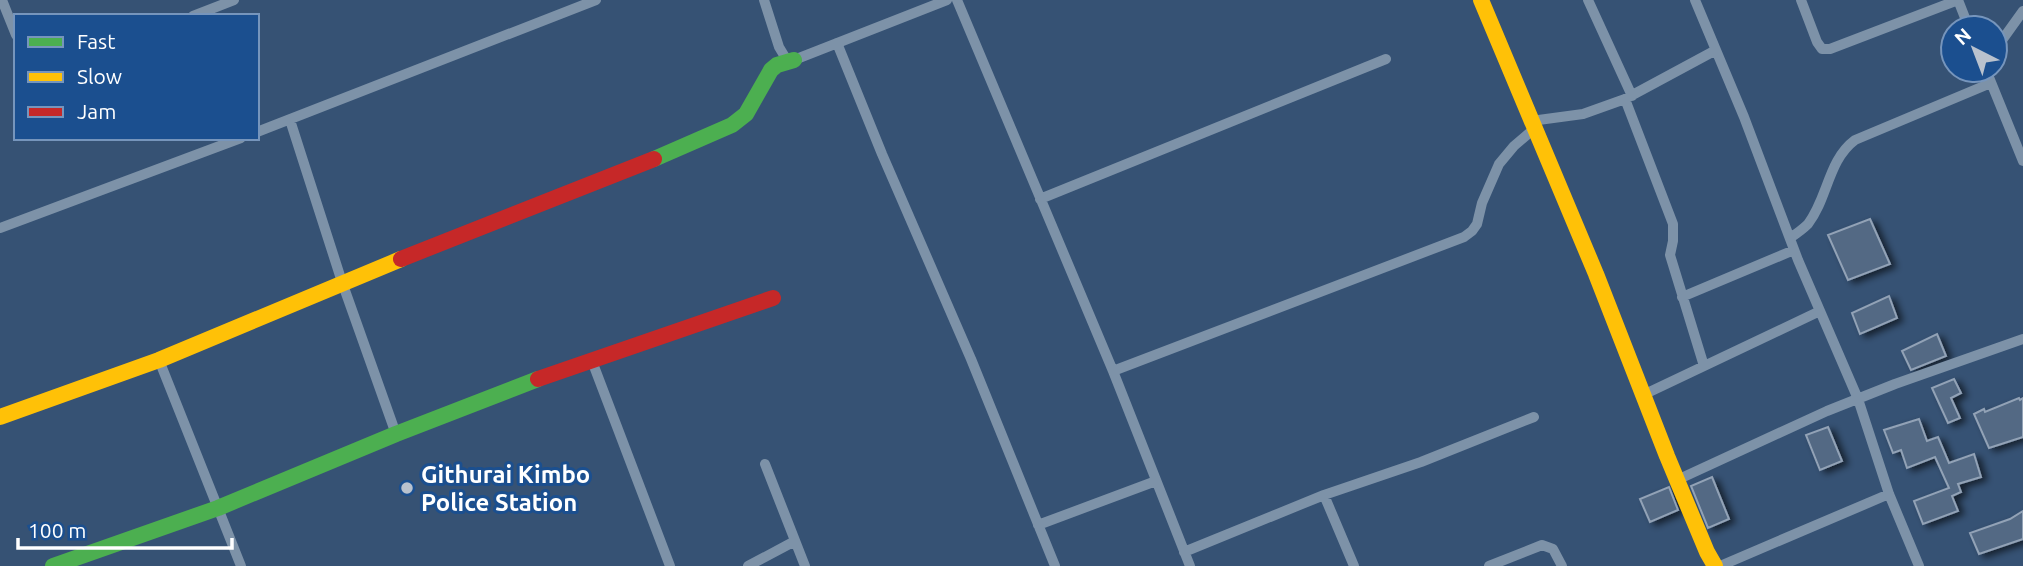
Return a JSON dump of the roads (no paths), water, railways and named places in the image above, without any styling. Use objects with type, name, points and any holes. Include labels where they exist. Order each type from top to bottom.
[{"type":"street","points":[[2,0],[14,30]]},
{"type":"street","points":[[197,14],[215,4],[234,0]]},
{"type":"street","points":[[259,131],[596,0]]},
{"type":"street","points":[[764,0],[779,47],[785,57],[794,60]]},
{"type":"street","points":[[0,417],[159,359],[342,282],[694,143],[732,125],[746,114],[771,70],[777,65],[947,0]]},
{"type":"street","points":[[957,0],[1113,371],[1189,566]]},
{"type":"street","points":[[1482,0],[1596,274],[1707,552],[1718,566],[1889,494]]},
{"type":"street","points":[[1588,0],[1629,97],[1673,224],[1670,255],[1704,366]]},
{"type":"street","points":[[1695,0],[1744,117],[1794,250],[1858,399],[1889,494],[1919,566]]},
{"type":"street","points":[[1801,0],[1817,42],[1822,49],[1830,49],[1958,0]]},
{"type":"street","points":[[2009,32],[2022,15]]},
{"type":"street","points":[[837,43],[971,359],[1055,566]]},
{"type":"street","points":[[1113,371],[1464,237],[1472,232],[1477,224],[1482,204],[1499,164],[1533,125],[1583,114],[1629,97],[1716,50]]},
{"type":"street","points":[[1040,199],[1386,59]]},
{"type":"street","points":[[1790,239],[1807,224],[1845,147],[1855,140],[1989,84]]},
{"type":"street","points":[[1991,84],[2023,160]]},
{"type":"street","points":[[290,120],[342,282],[396,434]]},
{"type":"street","points":[[0,228],[236,140]]},
{"type":"street","points":[[1682,297],[1794,250]]},
{"type":"street","points":[[53,566],[218,508],[531,381],[773,298]]},
{"type":"street","points":[[1643,396],[1820,311]]},
{"type":"street","points":[[1677,480],[1815,416],[2023,339]]},
{"type":"street","points":[[159,359],[241,566]]},
{"type":"street","points":[[592,361],[670,566]]},
{"type":"street","points":[[1184,552],[1324,495],[1421,462],[1534,417]]},
{"type":"street","points":[[765,464],[805,566]]},
{"type":"street","points":[[1038,525],[1156,481]]},
{"type":"street","points":[[1324,495],[1354,566]]},
{"type":"street","points":[[748,566],[795,541]]},
{"type":"street","points":[[1489,566],[1542,545],[1553,549],[1562,566]]},
{"type":"place","name":"Githurai Kimbo Police Station","points":[[407,488]]}]
